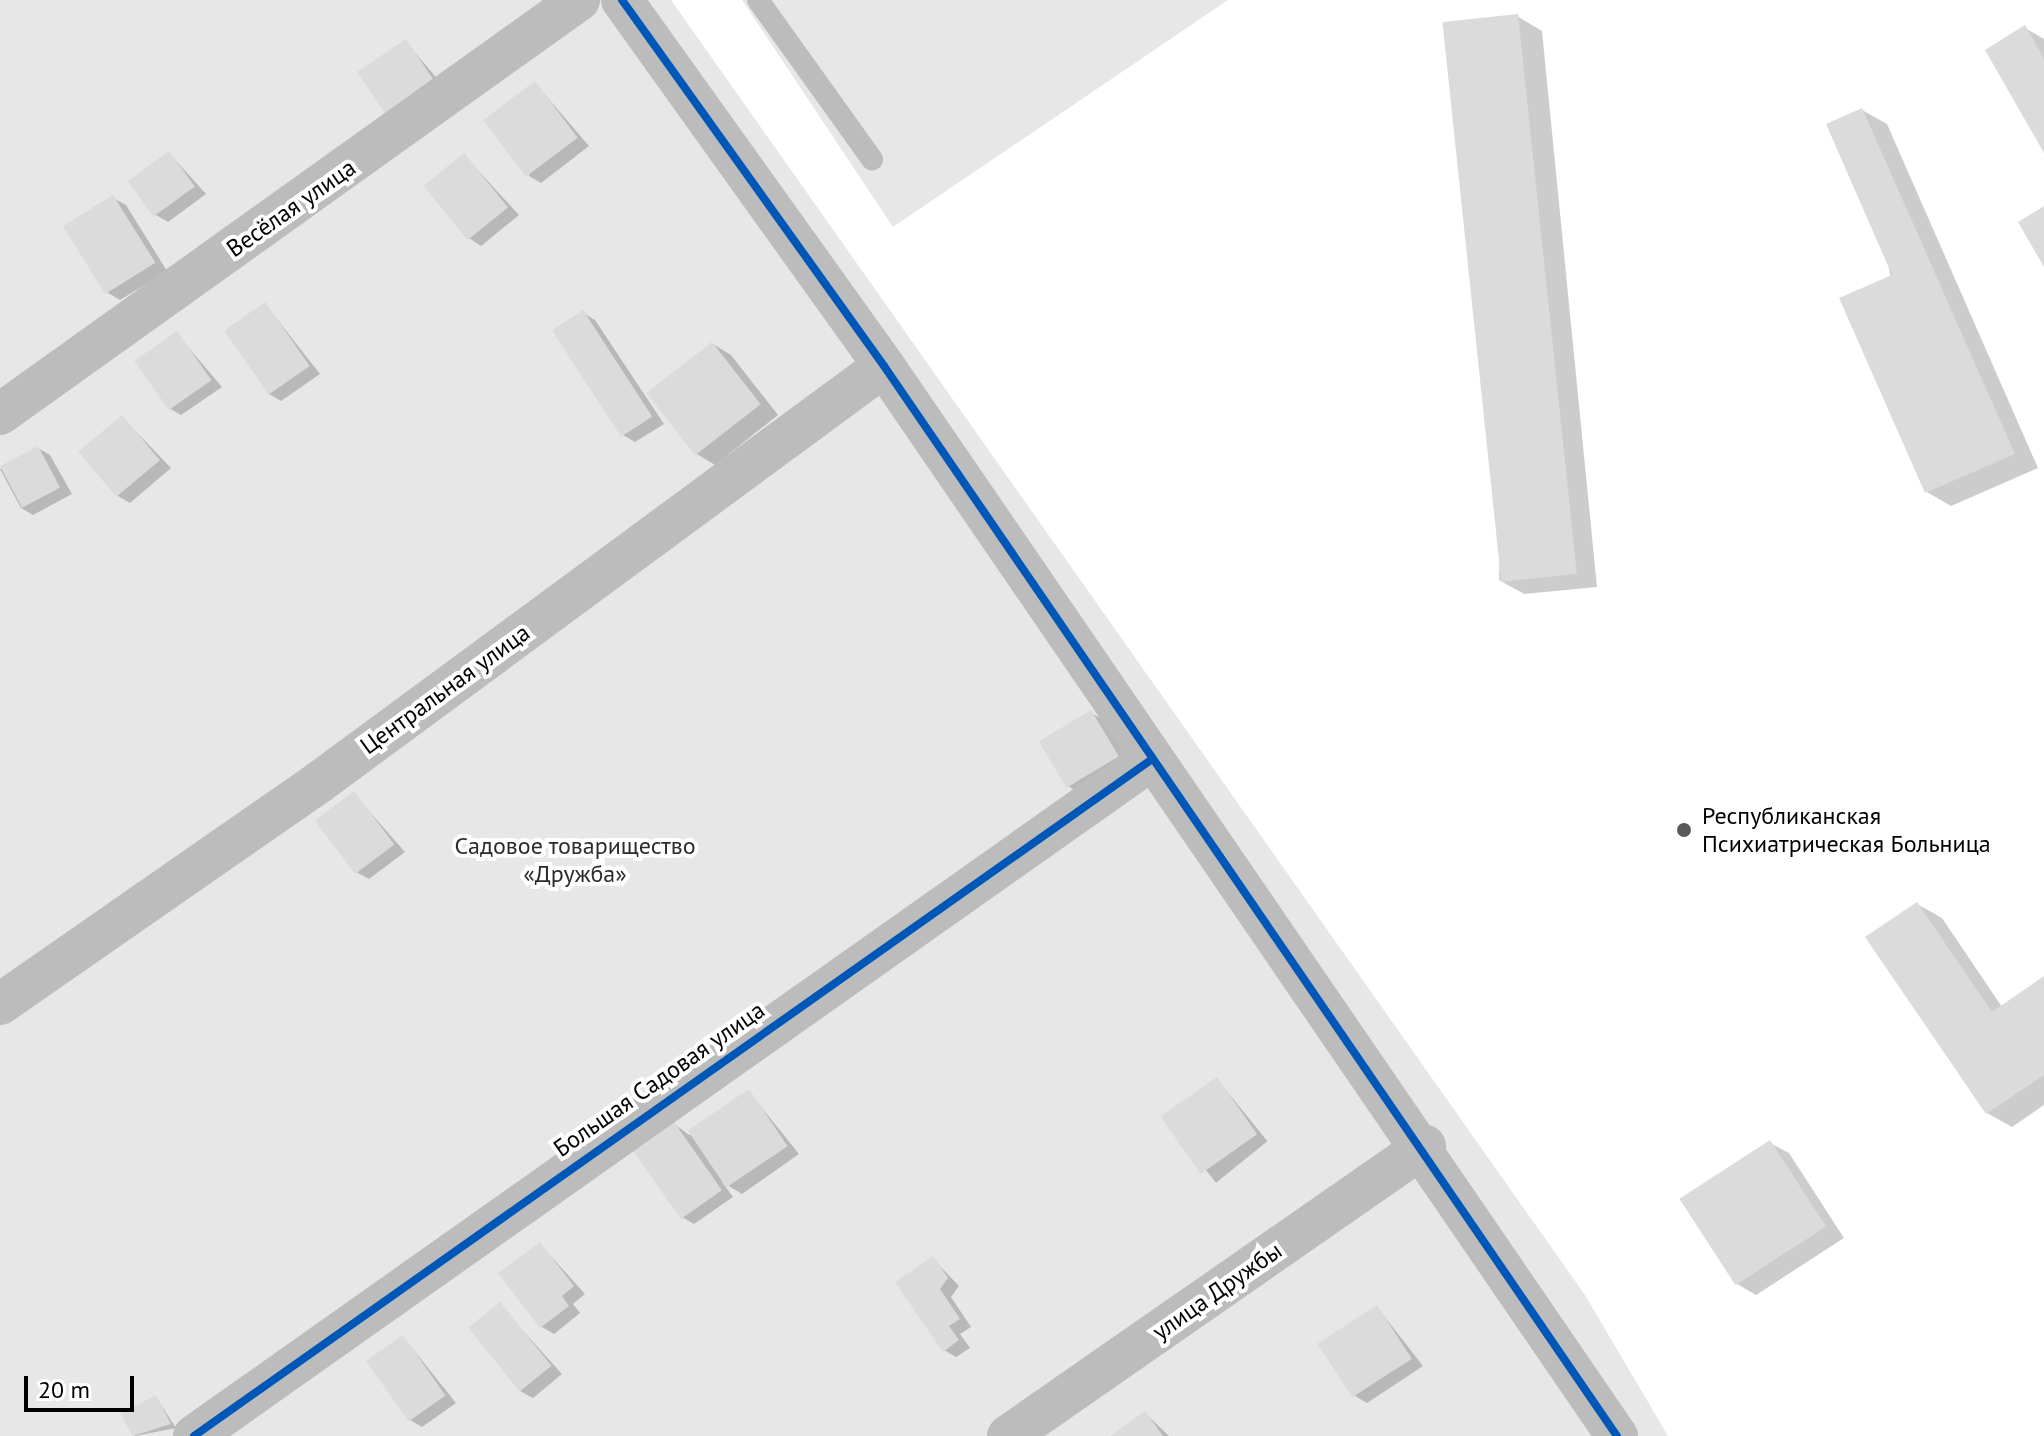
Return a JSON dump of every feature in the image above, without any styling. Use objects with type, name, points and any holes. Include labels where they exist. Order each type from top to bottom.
[{"type":"street","name":"Весёлая улица","points":[[0,414],[579,0]]},
{"type":"street","points":[[622,0],[884,366],[1151,760],[1425,1146],[1617,1436]]},
{"type":"street","name":"Центральная улица","points":[[0,1004],[318,783],[884,366]]},
{"type":"street","name":"Большая Садовая улица","points":[[194,1436],[1151,760]]},
{"type":"street","name":"улица Дружбы","points":[[1008,1436],[1425,1146]]},
{"type":"lane","points":[[758,0],[872,159]]},
{"type":"green space","name":"Садовое товарищество «Дружба»","points":[[0,0],[671,0],[1585,1295],[1668,1436],[0,1436]]},
{"type":"green space","points":[[742,0],[1228,0],[893,227]]},
{"type":"building","points":[[1518,14],[1577,574],[1501,582],[1442,22]]},
{"type":"building","points":[[2025,25],[2044,59],[2044,153],[1985,50]]},
{"type":"building","points":[[406,39],[435,82],[386,115],[357,72]]},
{"type":"building","points":[[535,81],[578,138],[526,177],[483,120]]},
{"type":"building","points":[[1862,108],[2015,454],[1925,493],[1839,298],[1892,275],[1826,124]]},
{"type":"building","points":[[169,151],[195,187],[154,217],[128,181]]},
{"type":"building","points":[[464,153],[508,207],[468,240],[424,186]]},
{"type":"building","points":[[113,195],[155,263],[105,294],[63,226]]},
{"type":"building","points":[[2044,206],[2044,267],[2018,222]]},
{"type":"building","points":[[265,302],[310,366],[269,395],[224,331]]},
{"type":"building","points":[[583,310],[652,417],[621,437],[552,330]]},
{"type":"building","points":[[177,331],[211,380],[169,410],[134,361]]},
{"type":"building","points":[[712,342],[761,404],[695,455],[647,393]]},
{"type":"building","points":[[122,415],[160,460],[116,497],[78,452]]},
{"type":"building","points":[[38,446],[60,487],[22,508],[0,466]]},
{"type":"building","points":[[1091,710],[1119,756],[1067,788],[1039,741]]},
{"type":"building","points":[[354,791],[394,845],[355,874],[315,820]]},
{"type":"building","points":[[1917,902],[1992,1012],[2044,976],[2044,1075],[1986,1114],[1865,937]]},
{"type":"building","points":[[1217,1077],[1257,1134],[1201,1174],[1160,1117]]},
{"type":"building","points":[[749,1089],[788,1146],[726,1188],[688,1130]]},
{"type":"building","points":[[672,1119],[722,1190],[681,1219],[631,1148]]},
{"type":"building","points":[[1770,1140],[1826,1226],[1736,1285],[1679,1199]]},
{"type":"building","points":[[540,1242],[574,1286],[562,1296],[569,1306],[540,1328],[498,1273]]},
{"type":"building","points":[[933,1256],[948,1278],[940,1289],[960,1319],[949,1326],[959,1340],[943,1352],[895,1282]]},
{"type":"building","points":[[500,1302],[552,1366],[520,1392],[468,1328]]},
{"type":"building","points":[[1377,1305],[1412,1359],[1352,1397],[1317,1344]]},
{"type":"building","points":[[403,1335],[445,1396],[409,1421],[366,1361]]},
{"type":"building","points":[[156,1395],[171,1424],[133,1436],[120,1414]]},
{"type":"building","points":[[1145,1411],[1163,1436],[1110,1436]]},
{"type":"cycle path","points":[[622,0],[884,366],[1617,1436]]},
{"type":"cycle path","points":[[194,1436],[1151,760]]},
{"type":"place","name":"Республиканская Психиатрическая Больница","points":[[1684,830]]}]
